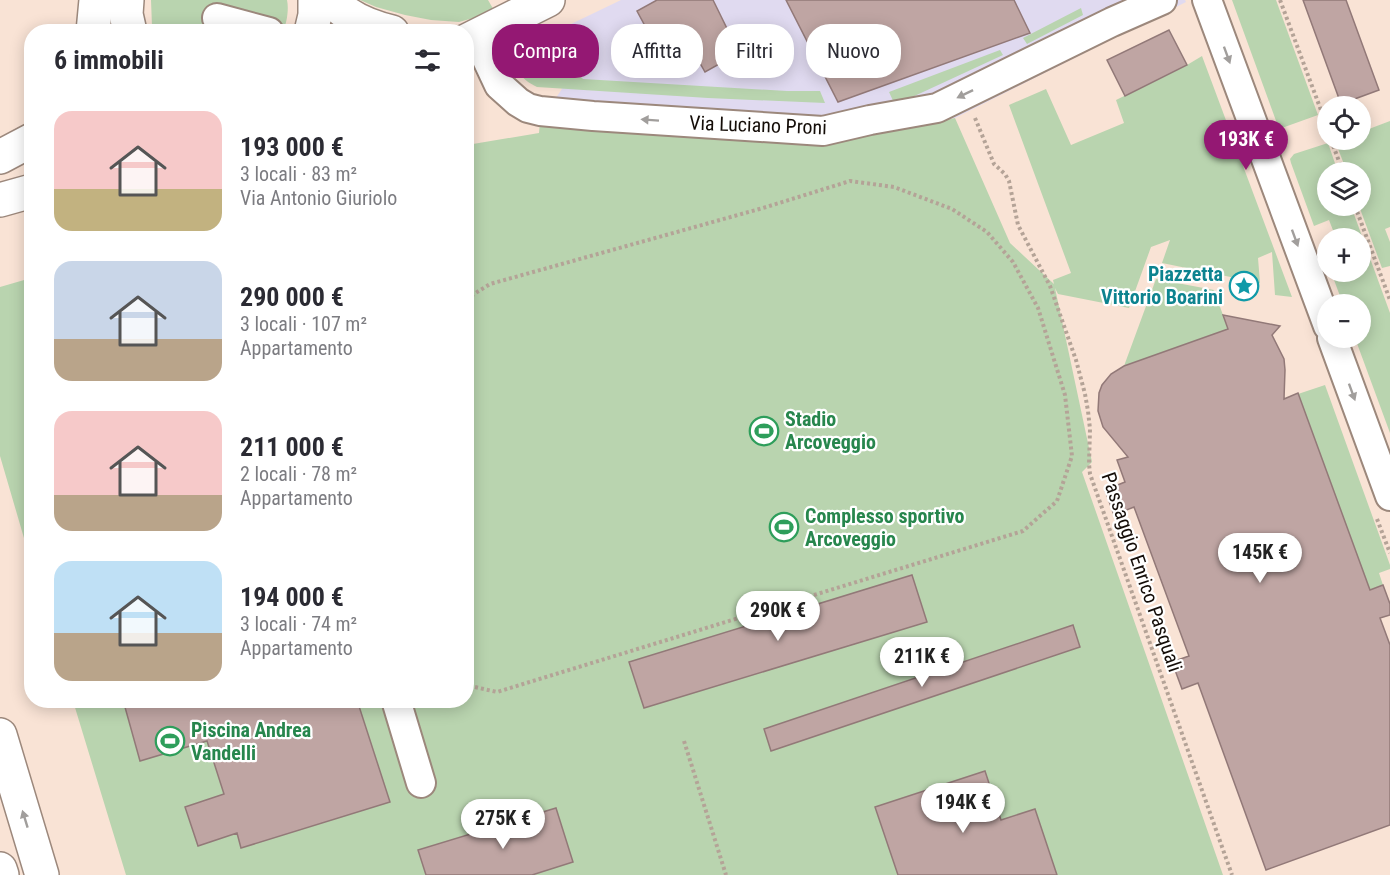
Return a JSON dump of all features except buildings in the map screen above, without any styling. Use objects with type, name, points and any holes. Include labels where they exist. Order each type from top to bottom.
[{"type":"main road","points":[[94,24],[96,0]]},
{"type":"main road","points":[[127,0],[128,24]]},
{"type":"main road","points":[[313,24],[315,0]]},
{"type":"main road","points":[[332,0],[356,19],[370,24]]},
{"type":"main road","points":[[474,36],[548,0]]},
{"type":"main road","points":[[0,157],[24,144]]},
{"type":"main road","points":[[0,165],[24,159]]},
{"type":"main road","points":[[0,200],[24,193]]},
{"type":"main road","points":[[0,735],[42,875]]},
{"type":"main road","points":[[0,869],[2,875]]},
{"type":"street","name":"Via Luciano Proni","points":[[474,44],[499,85],[518,102],[540,111],[823,131],[937,108],[1112,22],[1162,0]]},
{"type":"street","points":[[1207,0],[1317,296]]},
{"type":"street","points":[[217,18],[239,24]]},
{"type":"street","points":[[1336,348],[1390,496]]},
{"type":"street","points":[[398,708],[421,783]]},
{"type":"path","points":[[1280,0],[1317,99]]},
{"type":"path","name":"Passaggio Enrico Pasquali","points":[[973,112],[994,164],[1009,181],[1018,225],[1050,286],[1076,360],[1088,411],[1090,474],[1232,875]]},
{"type":"path","points":[[474,294],[490,284],[763,208],[849,181],[894,187],[952,209],[987,232],[1013,262],[1038,308],[1065,395],[1072,456],[1057,501],[1023,531],[497,692],[474,687]]},
{"type":"path","points":[[1359,216],[1390,300]]},
{"type":"path","points":[[684,741],[726,875]]},
{"type":"shaded area","points":[[621,0],[1185,0],[1186,2],[955,118],[834,142],[540,121],[562,89],[558,78],[599,78],[599,24],[571,24]]},
{"type":"green space","points":[[151,0],[287,0],[286,24],[152,24]]},
{"type":"green space","points":[[360,0],[488,0],[495,12],[459,22],[431,20],[376,7]]},
{"type":"green space","points":[[1232,0],[1276,0],[1317,112],[1317,115],[1279,129]]},
{"type":"green space","points":[[1081,8],[1083,15],[1027,44],[1023,38]]},
{"type":"green space","points":[[1000,50],[1003,55],[895,105],[889,92]]},
{"type":"green space","name":"Complesso sportivo Arcoveggio","points":[[1202,56],[1292,297],[1275,295],[1272,252],[1258,258],[1260,283],[1162,263],[1170,240],[1151,247],[1129,308],[1058,294],[1055,288],[1092,462],[1082,472],[1223,875],[126,875],[75,708],[474,708],[474,144],[539,133],[540,121],[834,142],[955,118],[1010,243],[1054,284],[1053,280],[1071,273],[1009,105],[1046,89],[1071,145],[1124,123],[1116,100]]},
{"type":"green space","points":[[524,78],[582,78],[820,91],[825,103],[537,87]]},
{"type":"green space","points":[[1390,121],[1390,227],[1385,229],[1390,242],[1390,266],[1382,268],[1371,238],[1371,228],[1367,228],[1363,216],[1371,216],[1371,162],[1343,162],[1338,150],[1371,150],[1371,128]]},
{"type":"green space","points":[[1317,147],[1317,150],[1330,150],[1335,162],[1317,162],[1317,216],[1355,216],[1359,228],[1332,228],[1329,220],[1314,226],[1290,159],[1294,154]]},
{"type":"green space","points":[[1371,261],[1390,313],[1390,433],[1359,348],[1371,348],[1371,294],[1339,294],[1335,282],[1371,282]]},
{"type":"green space","points":[[1156,279],[1214,290],[1228,329],[1124,366]]},
{"type":"green space","points":[[24,280],[24,538],[0,456],[0,287]]},
{"type":"green space","points":[[1325,385],[1390,565],[1390,569],[1379,573],[1383,585],[1370,590],[1298,394]]},
{"type":"place","name":"Piazzetta Vittorio Boarini","points":[[1244,286]]},
{"type":"place","name":"Stadio Arcoveggio","points":[[764,431]]},
{"type":"place","name":"Complesso sportivo Arcoveggio","points":[[784,527]]},
{"type":"place","name":"Piscina Andrea Vandelli","points":[[170,741]]}]
